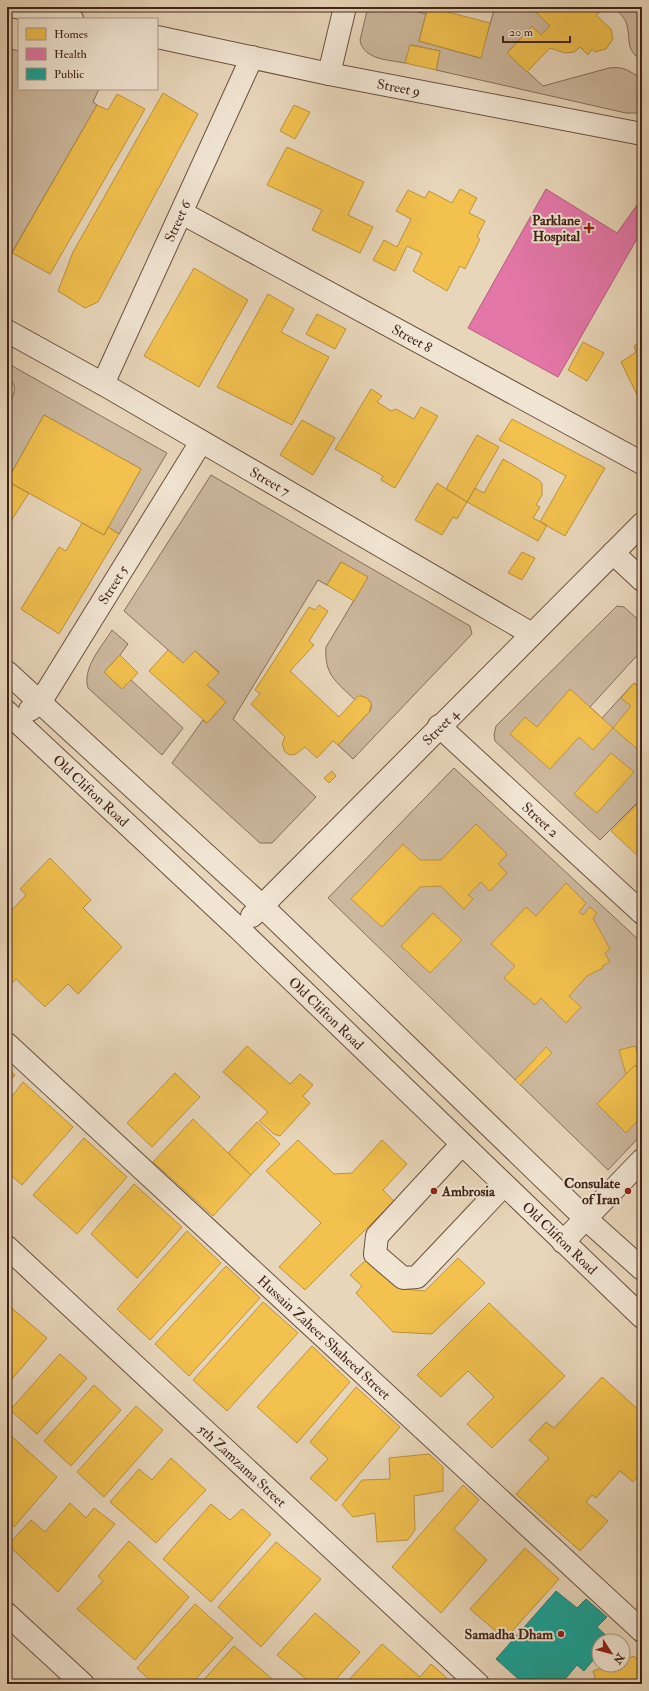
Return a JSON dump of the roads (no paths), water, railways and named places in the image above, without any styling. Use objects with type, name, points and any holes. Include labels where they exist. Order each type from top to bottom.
[{"type":"street","points":[[16,7],[67,18]]},
{"type":"street","points":[[329,74],[345,7]]},
{"type":"street","name":"Street 9","points":[[158,37],[329,74],[642,134]]},
{"type":"street","name":"Street 6","points":[[103,384],[252,57]]},
{"type":"street","name":"Street 8","points":[[182,213],[642,463]]},
{"type":"street","name":"Street 7","points":[[7,331],[103,384],[532,634]]},
{"type":"street","name":"Street 5","points":[[10,722],[41,701],[201,442]]},
{"type":"street","name":"Street 4","points":[[239,929],[439,726],[642,524]]},
{"type":"street","points":[[613,554],[642,580]]},
{"type":"street","points":[[7,672],[41,701],[262,906],[585,1218],[642,1269]]},
{"type":"street","name":"Old Clifton Road","points":[[10,722],[239,929],[642,1317]]},
{"type":"street","name":"Street 2","points":[[439,726],[642,913]]},
{"type":"street","name":"Hussain Zaheer Shaheed Street","points":[[7,1044],[642,1631]]},
{"type":"street","points":[[462,1144],[377,1236],[375,1254],[403,1278],[417,1276],[504,1185]]},
{"type":"street","points":[[563,1242],[642,1160]]},
{"type":"street","name":"5th Zamzama Street","points":[[7,1247],[478,1684]]},
{"type":"street","points":[[7,1614],[83,1684]]},
{"type":"place","name":"Parklane Hospital","points":[[589,228]]},
{"type":"place","name":"Ambrosia","points":[[434,1191]]},
{"type":"place","name":"Consulate of Iran","points":[[628,1191]]},
{"type":"place","name":"Samadha Dham","points":[[561,1634]]}]
